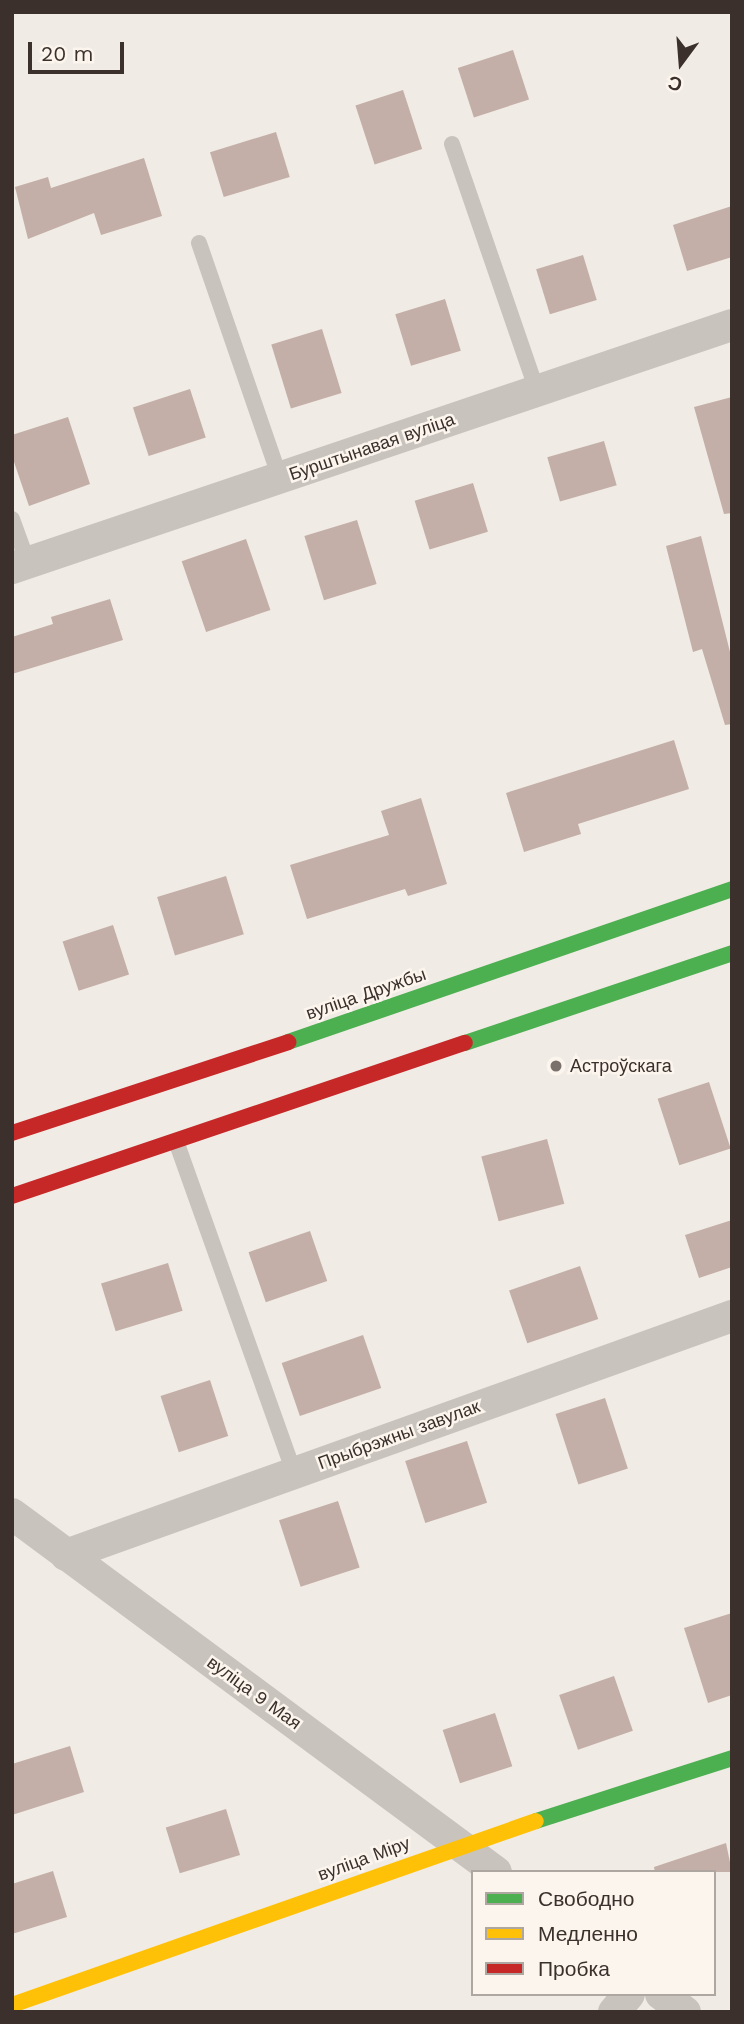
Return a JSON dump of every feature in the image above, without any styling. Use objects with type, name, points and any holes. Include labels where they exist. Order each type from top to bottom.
[{"type":"main road","name":"вуліца Дружбы","points":[[12,1133],[166,1084],[732,889]]},
{"type":"main road","points":[[660,977],[732,944]]},
{"type":"main road","points":[[12,1196],[732,953]]},
{"type":"main road","points":[[60,1134],[166,1084]]},
{"type":"main road","name":"вуліца Міру","points":[[12,2005],[460,1845],[732,1758]]},
{"type":"street","name":"Бурштынавая вуліца","points":[[20,565],[732,325]]},
{"type":"street","name":"Прыбрэжны завулак","points":[[66,1555],[732,1315]]},
{"type":"street","name":"вуліца 9 Мая","points":[[12,1514],[493,1870]]},
{"type":"street","points":[[614,2012],[627,1996]]},
{"type":"street","points":[[664,1996],[685,2012]]},
{"type":"lane","points":[[452,144],[537,391]]},
{"type":"lane","points":[[199,243],[279,478]]},
{"type":"lane","points":[[12,520],[20,565]]},
{"type":"lane","points":[[176,1141],[294,1473]]},
{"type":"building","points":[[513,50],[529,99],[474,117],[458,68]]},
{"type":"building","points":[[403,90],[422,149],[375,164],[355,105]]},
{"type":"building","points":[[276,132],[290,177],[224,197],[210,152]]},
{"type":"building","points":[[144,158],[162,216],[101,235],[94,213],[28,239],[15,187],[48,177],[51,188]]},
{"type":"building","points":[[732,206],[732,257],[687,271],[673,225]]},
{"type":"building","points":[[583,255],[597,300],[550,314],[536,269]]},
{"type":"building","points":[[445,299],[461,351],[411,366],[395,314]]},
{"type":"building","points":[[322,329],[342,393],[291,409],[271,344]]},
{"type":"building","points":[[190,389],[206,438],[149,456],[133,408]]},
{"type":"building","points":[[732,397],[732,513],[724,514],[694,407]]},
{"type":"building","points":[[68,417],[90,484],[29,506],[12,456],[12,435]]},
{"type":"building","points":[[604,441],[617,485],[560,501],[547,457]]},
{"type":"building","points":[[473,483],[488,532],[430,550],[415,501]]},
{"type":"building","points":[[357,520],[377,584],[324,600],[304,536]]},
{"type":"building","points":[[701,536],[732,660],[732,724],[725,725],[702,649],[693,652],[666,546]]},
{"type":"building","points":[[246,539],[270,610],[206,632],[182,561]]},
{"type":"building","points":[[110,599],[123,640],[12,674],[12,637],[53,624],[51,617]]},
{"type":"building","points":[[674,740],[689,789],[578,824],[581,834],[524,852],[506,793]]},
{"type":"building","points":[[421,798],[447,884],[408,896],[405,889],[307,919],[290,865],[389,835],[381,811]]},
{"type":"building","points":[[226,876],[244,934],[175,955],[157,897]]},
{"type":"building","points":[[113,925],[129,974],[79,991],[63,941]]},
{"type":"building","points":[[709,1082],[731,1149],[679,1165],[658,1099]]},
{"type":"building","points":[[547,1139],[564,1204],[499,1221],[481,1157]]},
{"type":"building","points":[[732,1220],[732,1267],[699,1278],[685,1235]]},
{"type":"building","points":[[310,1231],[327,1281],[266,1302],[249,1252]]},
{"type":"building","points":[[168,1263],[183,1311],[116,1331],[101,1283]]},
{"type":"building","points":[[580,1266],[598,1319],[527,1343],[509,1290]]},
{"type":"building","points":[[363,1335],[381,1388],[300,1416],[282,1363]]},
{"type":"building","points":[[210,1380],[228,1436],[179,1452],[161,1396]]},
{"type":"building","points":[[605,1398],[628,1468],[578,1484],[556,1414]]},
{"type":"building","points":[[467,1441],[487,1503],[425,1523],[405,1461]]},
{"type":"building","points":[[338,1501],[360,1568],[301,1587],[279,1520]]},
{"type":"building","points":[[732,1613],[732,1695],[708,1703],[684,1628]]},
{"type":"building","points":[[614,1676],[633,1731],[578,1750],[559,1695]]},
{"type":"building","points":[[495,1713],[512,1766],[460,1783],[443,1730]]},
{"type":"building","points":[[70,1746],[84,1792],[12,1815],[12,1764]]},
{"type":"building","points":[[226,1809],[240,1855],[180,1873],[166,1827]]},
{"type":"building","points":[[726,1843],[732,1872],[655,1870],[654,1867]]},
{"type":"building","points":[[53,1871],[67,1917],[12,1934],[12,1884]]},
{"type":"traffic: fast","points":[[288,1042],[732,889]]},
{"type":"traffic: fast","points":[[465,1043],[732,953]]},
{"type":"traffic: fast","points":[[536,1821],[732,1758]]},
{"type":"traffic: slow","points":[[12,2005],[536,1821]]},
{"type":"traffic: jam","points":[[12,1133],[288,1042]]},
{"type":"traffic: jam","points":[[12,1196],[465,1043]]},
{"type":"place","name":"Астроўскага","points":[[556,1066]]}]
